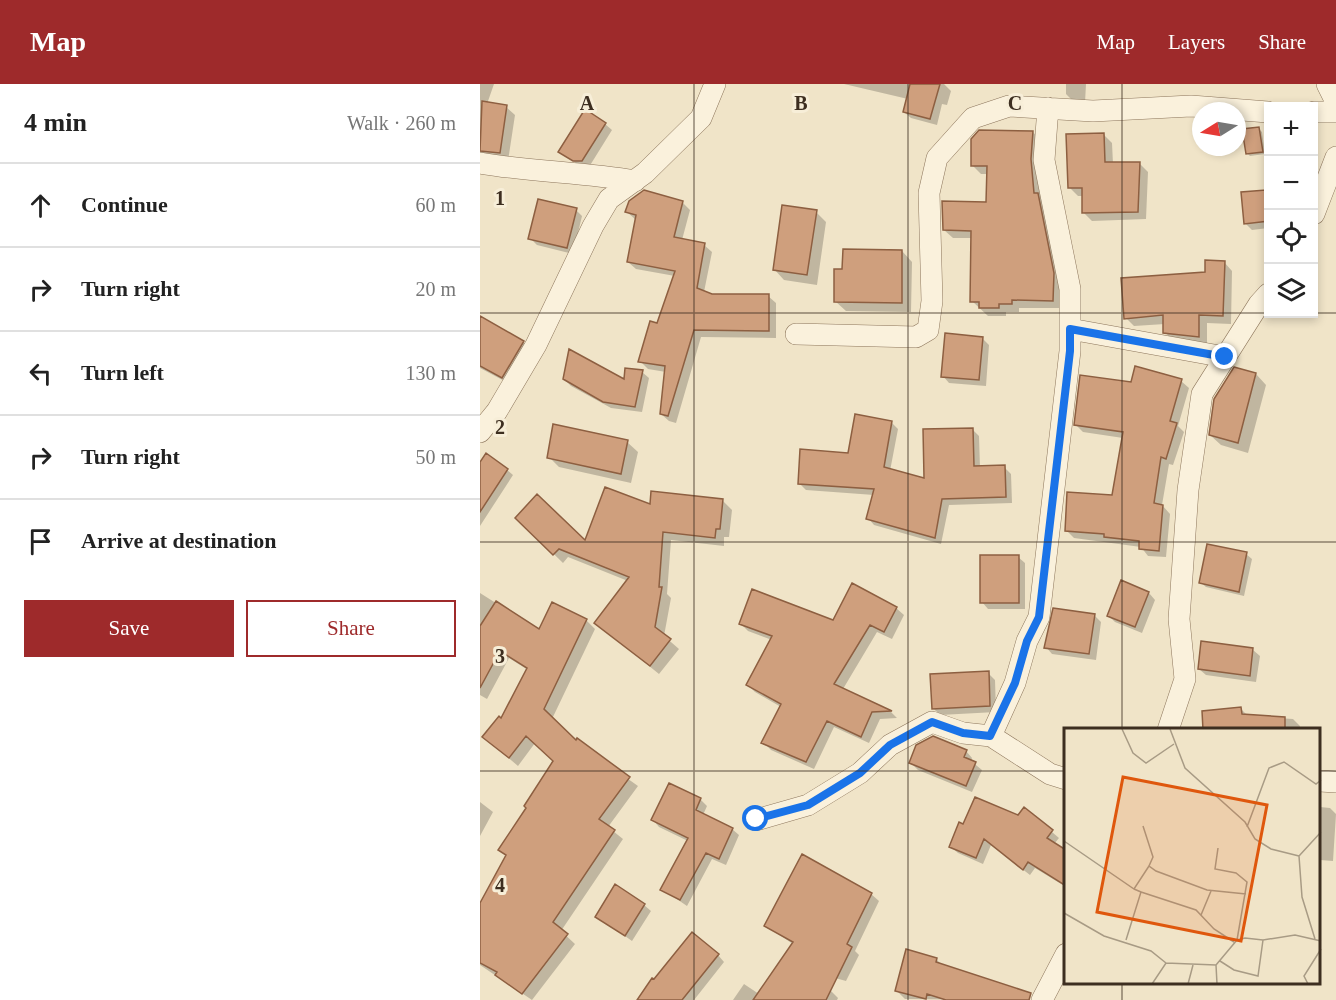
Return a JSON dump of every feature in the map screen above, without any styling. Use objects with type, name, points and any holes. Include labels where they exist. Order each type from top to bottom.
[{"type":"street","points":[[480,432],[497,411],[536,345],[592,226],[609,199],[635,181],[701,118],[715,84]]},
{"type":"street","points":[[1327,84],[1336,102]]},
{"type":"street","points":[[796,334],[916,337],[928,330],[932,302],[929,192],[937,158],[973,118],[1009,106],[1094,111],[1191,106],[1264,112]]},
{"type":"street","points":[[990,736],[1015,683],[1041,607],[1070,351],[1070,289],[1044,160],[1048,108]]},
{"type":"street","points":[[1318,112],[1336,112]]},
{"type":"street","points":[[1316,210],[1336,157]]},
{"type":"street","points":[[480,163],[586,173],[635,181]]},
{"type":"street","points":[[1169,728],[1185,679],[1179,619],[1188,490],[1202,394],[1264,299]]},
{"type":"street","points":[[1070,329],[1225,357]]},
{"type":"street","points":[[756,819],[808,805],[860,773],[890,745],[932,722],[963,733],[990,736],[1050,774],[1064,778]]},
{"type":"street","points":[[1321,781],[1336,782]]},
{"type":"street","points":[[1042,1000],[1064,958]]},
{"type":"building","points":[[910,84],[940,84],[930,119],[903,112]]},
{"type":"building","points":[[482,101],[507,105],[500,153],[480,151]]},
{"type":"building","points":[[585,109],[606,123],[582,161],[573,161],[558,152]]},
{"type":"building","points":[[1259,127],[1263,152],[1246,154],[1246,129]]},
{"type":"building","points":[[979,130],[1033,131],[1031,159],[1034,193],[1038,193],[1054,273],[1053,301],[1012,300],[1012,304],[999,304],[999,308],[979,308],[979,302],[970,302],[971,231],[943,230],[942,201],[986,202],[987,166],[971,166],[971,139]]},
{"type":"building","points":[[1104,133],[1105,162],[1140,162],[1138,212],[1082,213],[1082,188],[1068,188],[1066,134]]},
{"type":"building","points":[[644,190],[683,201],[674,237],[705,243],[697,288],[712,294],[769,294],[769,331],[694,330],[668,416],[660,414],[665,366],[638,362],[650,321],[657,323],[675,271],[627,262],[636,215],[625,212],[629,201]]},
{"type":"building","points":[[1264,190],[1264,222],[1244,224],[1241,192]]},
{"type":"building","points":[[538,199],[577,208],[567,248],[528,239]]},
{"type":"building","points":[[782,205],[817,210],[807,275],[773,270]]},
{"type":"building","points":[[843,249],[902,250],[902,303],[834,302],[834,269],[842,269]]},
{"type":"building","points":[[1205,260],[1225,261],[1223,316],[1199,315],[1199,337],[1163,333],[1163,315],[1124,319],[1121,278],[1205,272]]},
{"type":"building","points":[[480,316],[524,341],[502,378],[480,366]]},
{"type":"building","points":[[945,333],[983,337],[979,380],[941,377]]},
{"type":"building","points":[[569,349],[624,379],[625,368],[643,370],[635,407],[603,402],[563,379]]},
{"type":"building","points":[[1135,366],[1182,379],[1170,421],[1177,423],[1166,459],[1161,457],[1154,503],[1163,505],[1159,551],[1139,549],[1139,541],[1104,537],[1104,534],[1065,531],[1067,492],[1112,495],[1123,432],[1074,425],[1080,375],[1131,382]]},
{"type":"building","points":[[1234,367],[1256,373],[1238,443],[1209,435],[1214,399]]},
{"type":"building","points":[[855,414],[892,421],[884,467],[924,478],[923,429],[973,428],[974,466],[1005,465],[1006,497],[942,499],[935,538],[866,519],[874,489],[798,484],[800,449],[848,453]]},
{"type":"building","points":[[553,424],[628,440],[621,474],[547,458]]},
{"type":"building","points":[[486,453],[508,469],[480,512],[480,462]]},
{"type":"building","points":[[605,487],[650,504],[651,491],[723,499],[720,529],[716,529],[715,538],[663,532],[659,587],[662,587],[655,627],[671,639],[650,666],[594,623],[629,577],[559,549],[553,555],[515,518],[537,494],[585,540]]},
{"type":"building","points":[[1207,544],[1247,552],[1239,592],[1199,583]]},
{"type":"building","points":[[980,555],[1019,555],[1019,603],[980,603]]},
{"type":"building","points":[[1121,580],[1149,592],[1135,627],[1107,616]]},
{"type":"building","points":[[852,583],[897,607],[884,632],[870,625],[834,684],[892,711],[872,712],[861,737],[827,721],[806,762],[761,743],[781,704],[746,685],[772,636],[739,624],[752,589],[833,620]]},
{"type":"building","points":[[496,601],[539,629],[552,602],[587,619],[544,709],[576,740],[577,738],[630,777],[599,819],[615,830],[553,922],[568,934],[522,994],[495,975],[497,972],[480,963],[480,903],[506,855],[498,850],[553,761],[526,736],[509,758],[482,737],[499,716],[501,718],[527,668],[500,651],[480,688],[480,626]]},
{"type":"building","points":[[1053,608],[1095,614],[1089,654],[1044,648]]},
{"type":"building","points":[[1201,641],[1253,648],[1250,676],[1198,669]]},
{"type":"building","points":[[989,671],[990,706],[932,709],[930,674]]},
{"type":"building","points":[[1241,707],[1242,714],[1285,717],[1285,728],[1203,728],[1202,711]]},
{"type":"building","points":[[933,736],[967,750],[964,757],[976,762],[966,786],[909,763],[916,745]]},
{"type":"building","points":[[669,783],[701,798],[696,810],[733,828],[719,859],[706,853],[680,900],[660,890],[688,838],[651,820]]},
{"type":"building","points":[[975,797],[1018,815],[1024,807],[1053,830],[1047,838],[1064,849],[1064,885],[1028,862],[1023,870],[984,839],[976,858],[949,847],[959,822],[963,824]]},
{"type":"building","points":[[802,854],[872,893],[847,944],[852,947],[826,1000],[753,1000],[793,942],[764,926]]},
{"type":"building","points":[[615,884],[645,904],[625,936],[595,917]]},
{"type":"building","points":[[692,932],[719,954],[682,1000],[637,1000],[652,978],[654,979]]},
{"type":"building","points":[[906,949],[937,958],[936,962],[1031,993],[1029,1000],[946,1000],[927,994],[926,999],[895,991]]},
{"type":"route","points":[[756,819],[808,805],[860,773],[890,745],[932,722],[963,733],[990,736],[1015,683],[1024,659],[1027,641],[1039,617],[1043,598],[1047,539],[1070,351],[1070,329],[1225,357]]}]
